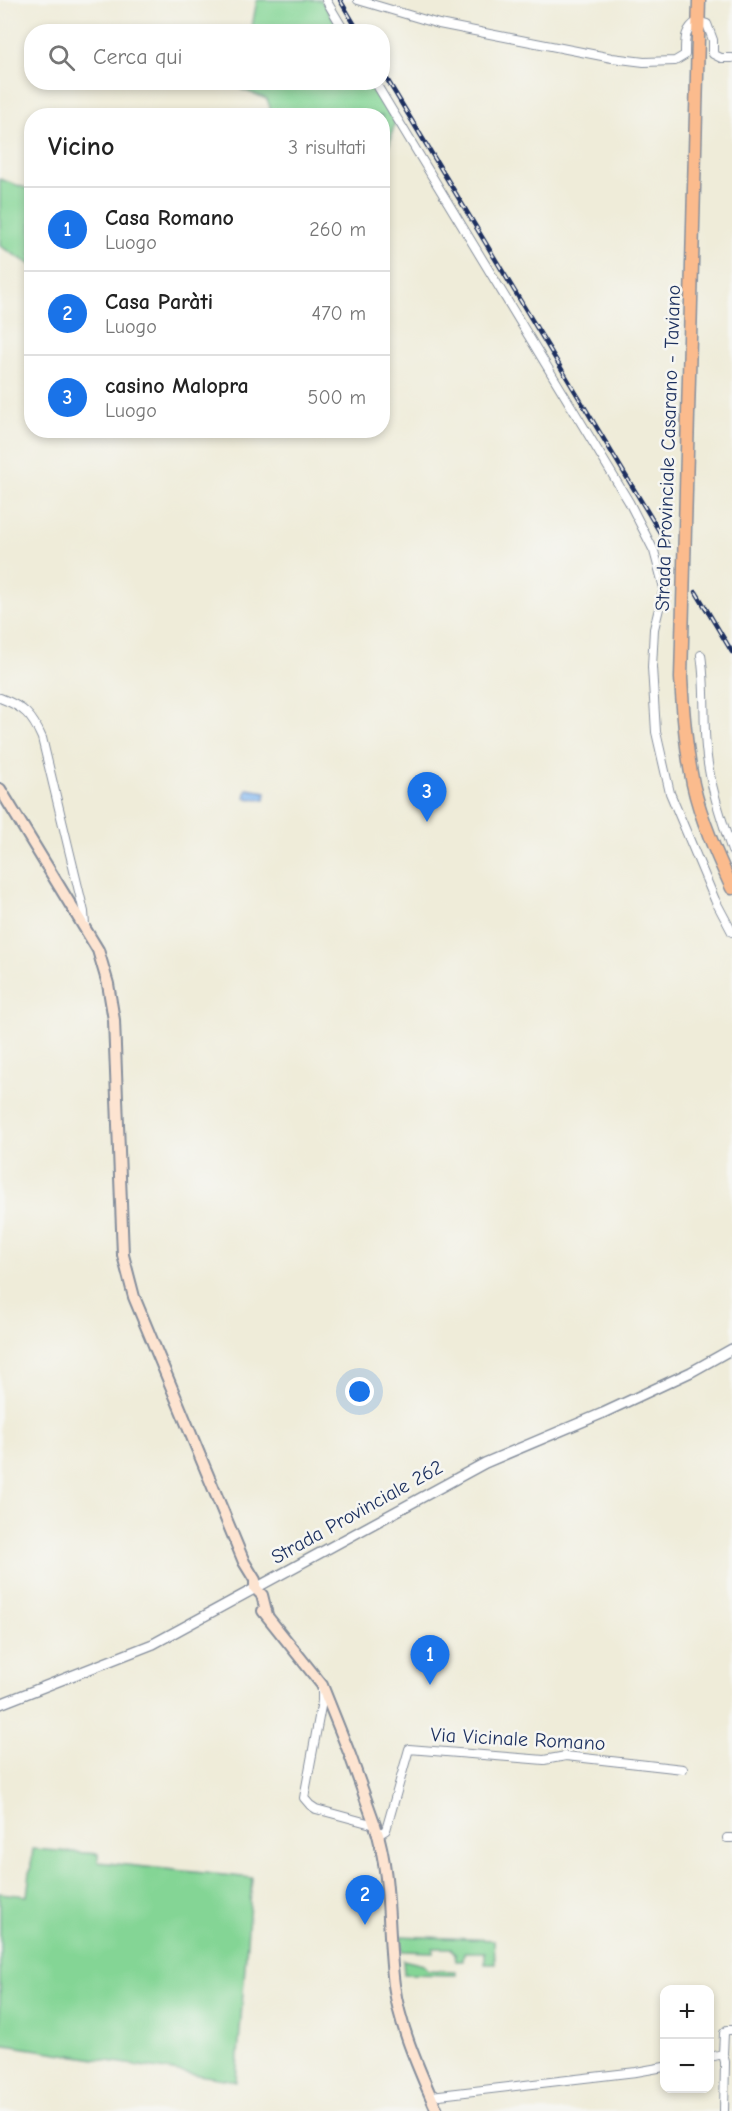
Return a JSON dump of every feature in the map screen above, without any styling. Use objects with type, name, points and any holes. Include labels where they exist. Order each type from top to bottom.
[{"type":"main road","name":"Strada Provinciale Casarano - Taviano","points":[[699,0],[681,678],[685,734],[693,786],[710,840],[732,888]]},
{"type":"main road","points":[[0,789],[98,950],[108,984],[114,1020],[123,1255],[134,1297],[244,1562],[245,1574],[249,1583],[255,1588],[255,1599],[322,1685],[350,1755],[376,1830],[387,1887],[394,1987],[403,2026],[437,2111]]},
{"type":"street","points":[[326,0],[340,24]]},
{"type":"street","points":[[358,0],[439,24],[579,52],[644,62],[675,61],[685,55],[686,34],[692,24],[698,21],[707,24],[713,40],[713,54],[721,58],[732,58]]},
{"type":"street","points":[[380,90],[629,502],[654,551],[664,588],[654,629],[652,667],[656,732],[670,793],[715,900],[732,932]]},
{"type":"street","points":[[701,655],[705,681],[706,748],[721,818],[732,851]]},
{"type":"street","points":[[0,698],[20,706],[34,720],[42,738],[84,912],[85,929]]},
{"type":"street","name":"Strada Provinciale 262","points":[[0,1704],[153,1644],[485,1463],[603,1413],[691,1372],[732,1349]]},
{"type":"street","points":[[322,1685],[322,1701],[304,1798],[316,1809],[376,1830]]},
{"type":"street","name":"Via Vicinale Romano","points":[[376,1830],[386,1830],[409,1749],[544,1760],[566,1756],[682,1769]]},
{"type":"street","points":[[724,2111],[724,2033],[732,2030]]},
{"type":"street","points":[[714,2056],[723,2054]]},
{"type":"street","points":[[431,2096],[660,2068]]},
{"type":"green space","points":[[257,0],[321,0],[336,24],[252,24]]},
{"type":"green space","points":[[244,90],[376,90],[387,108],[270,108],[267,99]]},
{"type":"green space","points":[[390,114],[395,122],[390,141]]},
{"type":"green space","points":[[0,179],[24,188],[24,261],[0,246]]},
{"type":"green space","points":[[33,1849],[98,1854],[98,1862],[252,1878],[236,2081],[0,2044],[0,1893],[27,1896]]},
{"type":"green space","points":[[401,1936],[494,1940],[495,1964],[485,1964],[485,1952],[464,1952],[463,1961],[456,1961],[451,1948],[433,1948],[433,1952],[402,1951]]},
{"type":"green space","points":[[403,1960],[424,1965],[429,1970],[456,1971],[456,1975],[404,1974]]},
{"type":"water","points":[[247,789],[266,792],[265,800],[245,798]]},
{"type":"railway","points":[[340,0],[354,24]]},
{"type":"railway","points":[[390,84],[667,544]]},
{"type":"railway","points":[[696,592],[732,652]]},
{"type":"place","name":"casino Malopra","points":[[427,822]]},
{"type":"place","name":"Casa Romano","points":[[430,1685]]},
{"type":"place","name":"Casa Paràti","points":[[365,1925]]}]
